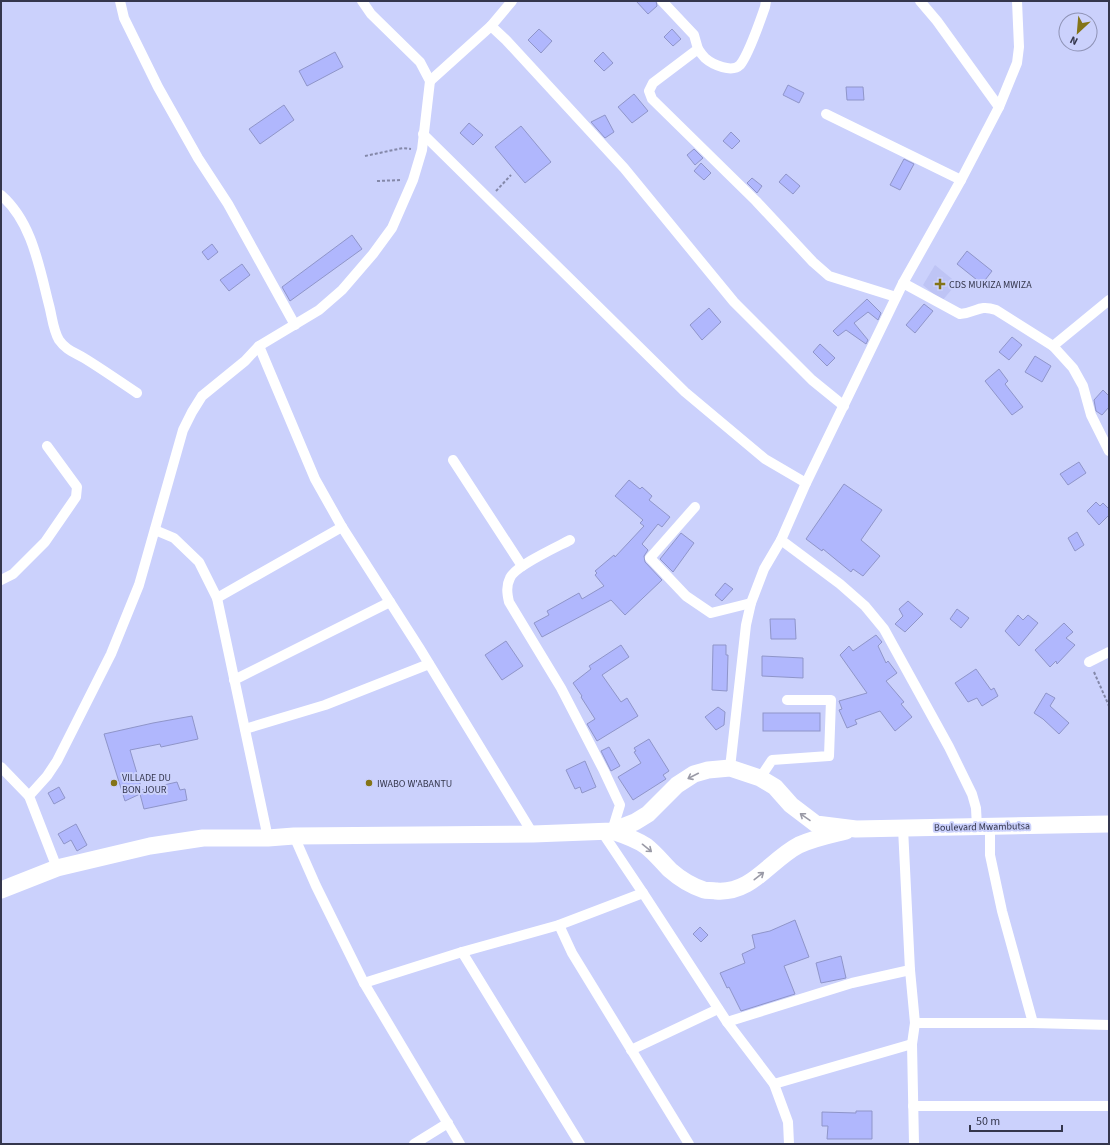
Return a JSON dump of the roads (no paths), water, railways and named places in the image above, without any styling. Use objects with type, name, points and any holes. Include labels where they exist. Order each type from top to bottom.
[{"type":"highway","name":"Boulevard Mwambutsa","points":[[607,832],[634,822],[648,814],[677,785],[694,774],[708,770],[730,768],[760,778],[775,788],[791,806],[816,824],[856,829],[1109,824]]},
{"type":"highway","name":"Boulevard Mwambutsa","points":[[607,832],[637,840],[646,846],[671,871],[684,881],[704,890],[722,891],[737,889],[752,882],[789,851],[800,845],[815,839],[856,829]]},
{"type":"highway","points":[[1,890],[57,868],[150,846],[203,838],[607,832]]},
{"type":"street","points":[[120,1],[124,18],[158,87],[198,158],[228,204],[295,325]]},
{"type":"street","points":[[29,796],[47,776],[57,761],[111,654],[138,585],[183,430],[192,412],[202,396],[244,361],[259,346],[319,310],[342,290],[373,254],[392,228],[413,180],[422,150],[430,81],[420,62],[371,14],[362,1]]},
{"type":"street","points":[[430,81],[491,26],[512,1]]},
{"type":"street","points":[[662,1],[694,35],[698,49],[706,59],[718,66],[732,69],[739,66],[746,54],[767,3]]},
{"type":"street","points":[[920,1],[937,21],[999,107]]},
{"type":"street","points":[[730,768],[746,625],[751,603],[764,569],[781,540],[806,483],[902,283],[961,180],[999,107],[1017,63],[1019,47],[1016,1]]},
{"type":"street","points":[[491,26],[506,40],[624,168],[734,302],[812,380],[844,406]]},
{"type":"street","points":[[698,49],[653,83],[649,91],[652,99],[756,201],[813,262],[829,276],[896,298]]},
{"type":"street","points":[[826,114],[961,180]]},
{"type":"street","points":[[423,134],[685,392],[765,459],[806,483]]},
{"type":"street","points":[[1,194],[10,202],[26,225],[42,274],[55,331],[59,340],[68,350],[81,356],[137,393]]},
{"type":"street","points":[[902,283],[960,314],[968,313],[982,307],[996,310],[1053,346],[1073,368],[1083,386],[1091,415],[1109,451]]},
{"type":"street","points":[[1053,346],[1109,300]]},
{"type":"street","points":[[259,346],[315,479],[342,527],[429,664],[532,834]]},
{"type":"street","points":[[1,580],[13,574],[45,542],[76,497],[77,487],[47,446]]},
{"type":"street","points":[[453,460],[522,566]]},
{"type":"street","points":[[695,507],[650,558],[686,596],[711,613],[751,603]]},
{"type":"street","points":[[217,598],[342,527]]},
{"type":"street","points":[[155,530],[174,538],[199,562],[217,598],[268,838]]},
{"type":"street","points":[[570,540],[522,566],[510,577],[506,589],[509,602],[561,688],[620,805],[607,832],[718,1009],[774,1084],[788,1122],[789,1144]]},
{"type":"street","points":[[781,540],[850,593],[865,606],[884,628],[949,747],[972,794],[984,826],[1002,911],[1033,1023]]},
{"type":"street","points":[[234,680],[390,602]]},
{"type":"street","points":[[1089,662],[1109,652]]},
{"type":"street","points":[[245,729],[325,705],[429,664]]},
{"type":"street","points":[[760,778],[772,760],[829,756],[831,700],[787,700]]},
{"type":"street","points":[[1,767],[29,796],[57,868]]},
{"type":"street","points":[[902,828],[910,970],[915,1023],[912,1044],[914,1144]]},
{"type":"street","points":[[294,836],[316,886],[364,983],[460,1144]]},
{"type":"street","points":[[364,983],[462,952],[560,925],[644,893]]},
{"type":"street","points":[[560,925],[572,953],[689,1144]]},
{"type":"street","points":[[462,952],[580,1144]]},
{"type":"street","points":[[727,1022],[852,983],[910,970]]},
{"type":"street","points":[[631,1050],[718,1009]]},
{"type":"street","points":[[915,1023],[1033,1023],[1109,1025]]},
{"type":"street","points":[[774,1084],[912,1044]]},
{"type":"street","points":[[913,1106],[1109,1106]]},
{"type":"street","points":[[414,1144],[448,1123]]},
{"type":"place","name":"CDS MUKIZA MWIZA","points":[[940,284]]},
{"type":"place","name":"VILLADE DU BON JOUR","points":[[114,783]]},
{"type":"place","name":"IWABO W'ABANTU","points":[[369,783]]}]
